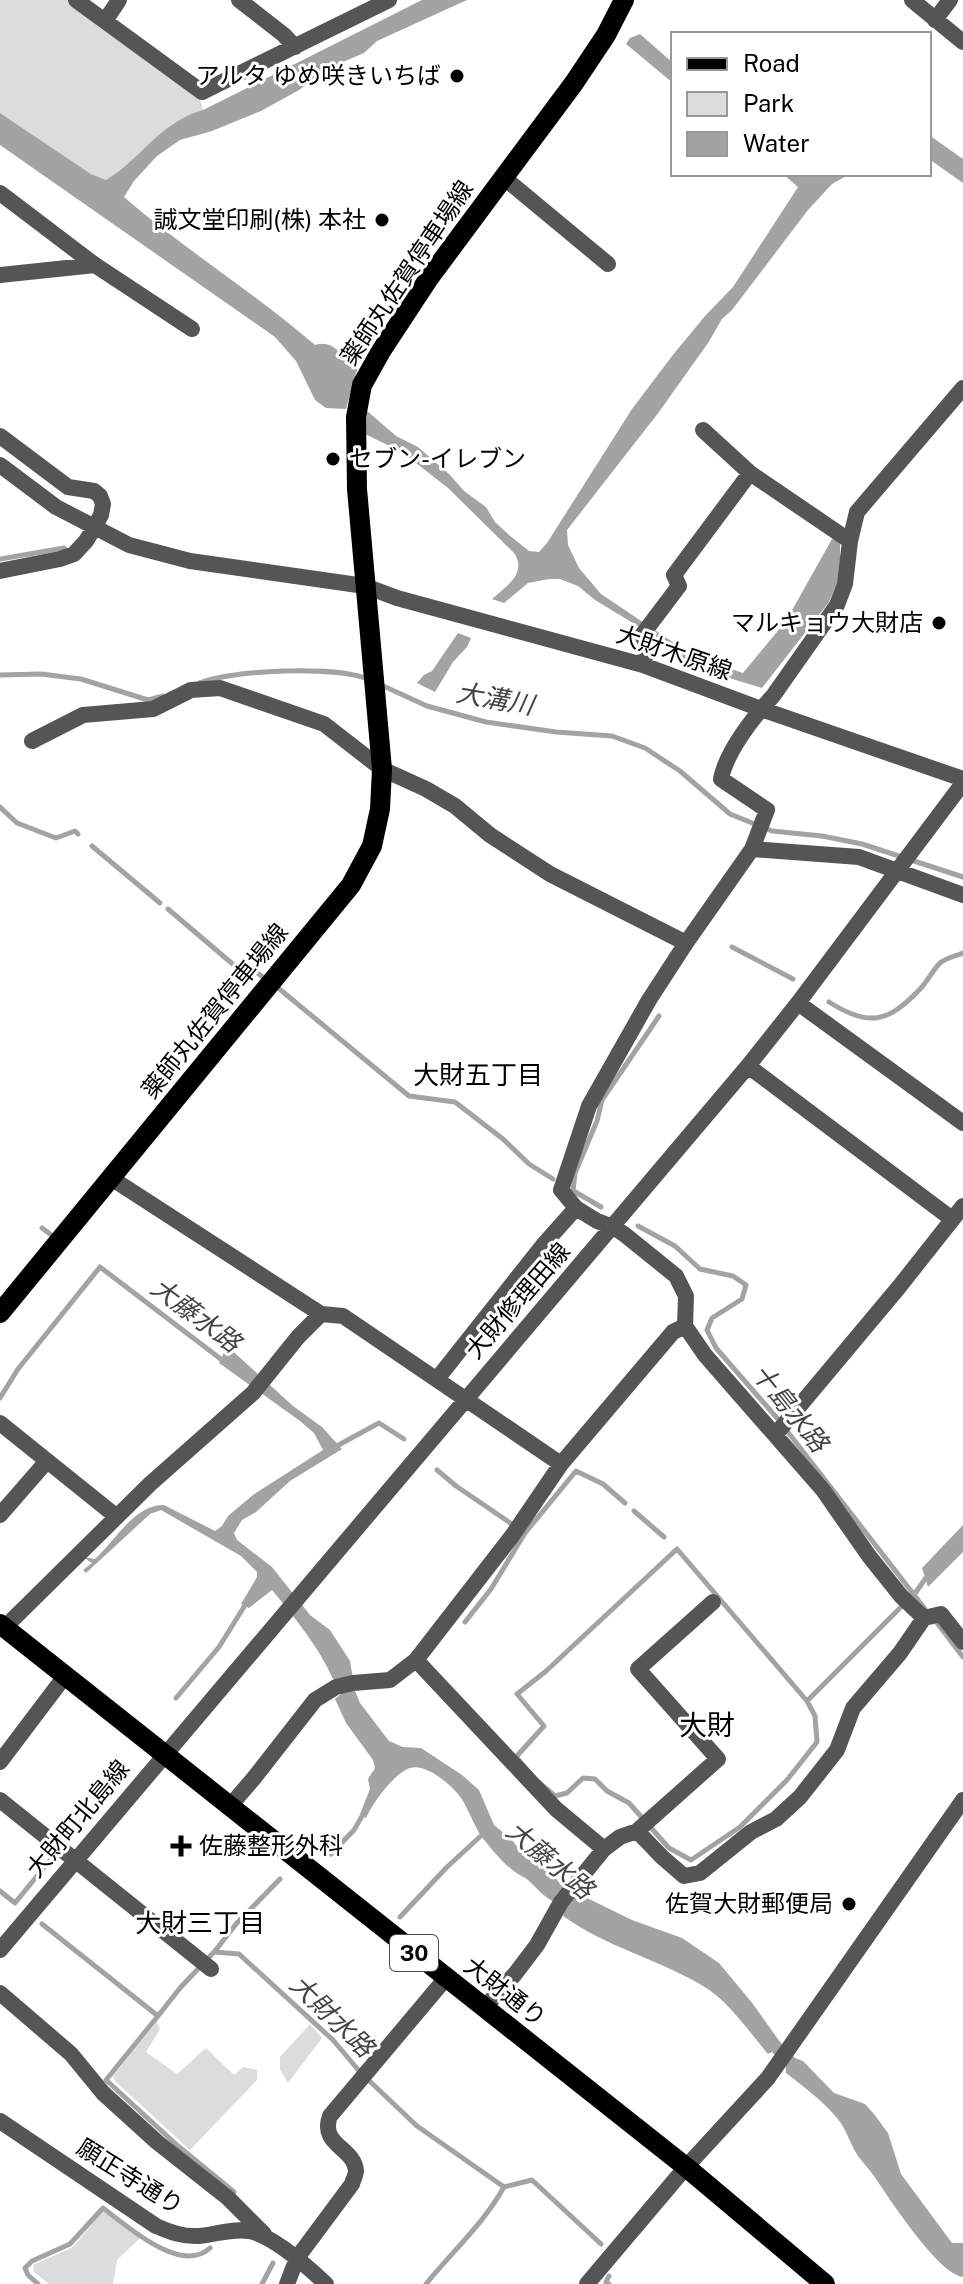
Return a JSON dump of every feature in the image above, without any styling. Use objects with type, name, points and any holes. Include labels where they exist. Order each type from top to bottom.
[{"type":"main road","name":"薬師丸佐賀停車場線","points":[[0,1313],[351,885],[372,846],[380,809],[382,769],[357,489],[356,417],[362,385],[429,278],[574,83],[606,35],[624,0]]},
{"type":"main road","name":"大財通り","points":[[2,1626],[686,2167],[825,2284]]},
{"type":"street","points":[[76,0],[202,92],[389,0]]},
{"type":"street","points":[[105,21],[119,0]]},
{"type":"street","points":[[239,0],[295,47]]},
{"type":"street","points":[[912,0],[963,42]]},
{"type":"street","points":[[935,20],[950,0]]},
{"type":"street","points":[[503,177],[608,264]]},
{"type":"street","points":[[0,193],[95,265],[192,329]]},
{"type":"street","points":[[0,275],[95,265]]},
{"type":"street","points":[[963,388],[857,512],[845,584],[837,605],[724,765],[721,779],[767,810],[752,849],[649,1000],[589,1106],[561,1190],[576,1208],[613,1227],[676,1276],[686,1296],[685,1326],[705,1355],[823,1490],[901,1596],[932,1616],[963,1642]]},
{"type":"street","points":[[703,430],[750,473],[850,541]]},
{"type":"street","points":[[0,436],[68,487],[94,491],[103,504],[94,528],[74,554],[0,571]]},
{"type":"street","name":"大財木原線","points":[[0,465],[56,507],[129,545],[190,561],[365,586],[397,598],[643,665],[963,781]]},
{"type":"street","points":[[643,665],[648,647],[642,635],[679,586],[674,575],[750,473]]},
{"type":"street","points":[[32,741],[83,715],[153,709],[191,690],[220,688],[324,724],[382,769],[455,806],[490,835],[550,874],[686,943]]},
{"type":"street","name":"大財修理田線","points":[[163,1755],[748,1066],[963,781]]},
{"type":"street","points":[[752,849],[859,857],[963,895]]},
{"type":"street","points":[[798,1003],[963,1123]]},
{"type":"street","points":[[748,1066],[958,1213],[776,1434]]},
{"type":"street","points":[[111,1178],[321,1314],[343,1316],[561,1464]]},
{"type":"street","points":[[437,1379],[516,1278],[576,1208]]},
{"type":"street","points":[[2,1626],[150,1484],[253,1393],[298,1337],[321,1314]]},
{"type":"street","points":[[229,1807],[315,1700],[336,1687],[390,1680],[416,1660],[512,1536],[561,1464],[673,1332],[685,1326]]},
{"type":"street","points":[[0,1423],[117,1517]]},
{"type":"street","points":[[0,1515],[47,1461]]},
{"type":"street","points":[[484,2008],[537,1945],[571,1889],[604,1849],[643,1826],[718,1759],[638,1669],[713,1602]]},
{"type":"street","points":[[643,1826],[662,1857],[684,1876],[700,1873],[751,1832],[776,1819],[800,1797],[837,1750],[853,1708],[932,1616]]},
{"type":"street","points":[[416,1660],[546,1799],[604,1849]]},
{"type":"street","points":[[0,1762],[65,1676]]},
{"type":"street","name":"大財町北島線","points":[[0,1950],[71,1855],[163,1755]]},
{"type":"street","points":[[0,1800],[211,1969]]},
{"type":"street","points":[[587,2284],[778,2065],[963,1800]]},
{"type":"street","points":[[287,2284],[297,2258],[352,2184],[356,2171],[352,2161],[329,2135],[326,2126],[330,2116],[446,1978]]},
{"type":"street","points":[[0,1993],[71,2054],[103,2093],[157,2142],[228,2198],[274,2244]]},
{"type":"street","name":"願正寺通り","points":[[0,2121],[156,2226],[180,2236],[251,2231],[297,2258],[326,2284]]},
{"type":"green space","points":[[0,0],[67,0],[199,96],[203,110],[175,123],[106,180],[91,174],[0,113]]},
{"type":"green space","points":[[157,2022],[160,2029],[146,2052],[177,2074],[206,2048],[234,2075],[243,2067],[257,2070],[257,2080],[190,2150],[113,2076]]},
{"type":"green space","points":[[310,2024],[322,2038],[288,2083],[280,2070],[280,2057]]},
{"type":"green space","points":[[103,2211],[140,2238],[117,2260],[113,2284],[49,2284],[34,2272],[33,2265],[73,2247]]},
{"type":"water","points":[[422,0],[467,0],[377,41],[364,53],[331,67],[299,90],[261,111],[180,140],[157,156],[124,197],[315,345],[331,346],[350,364],[355,359],[359,363],[346,409],[326,408],[315,400],[296,361],[275,337],[0,145],[0,113],[91,174],[106,180],[175,123]]},
{"type":"water","points":[[640,34],[671,61],[671,81],[626,44],[630,38]]},
{"type":"water","points":[[931,136],[963,159],[963,183],[931,160]]},
{"type":"water","points":[[785,176],[846,176],[832,184],[808,210],[722,319],[659,412],[567,530],[568,545],[579,568],[601,594],[695,657],[743,673],[786,621],[832,539],[840,541],[840,576],[829,602],[762,688],[703,670],[686,661],[656,637],[595,600],[578,586],[560,579],[528,583],[504,603],[492,599],[517,574],[515,554],[448,488],[402,452],[365,434],[366,410],[396,436],[418,447],[464,491],[486,507],[495,522],[509,535],[529,551],[539,552],[632,409],[705,316],[733,287],[798,187]]},
{"type":"water","points":[[458,633],[471,638],[435,692],[417,683],[432,671]]},
{"type":"water","points":[[227,1346],[293,1406],[322,1427],[342,1449],[290,1481],[256,1512],[242,1520],[234,1533],[237,1540],[272,1567],[310,1615],[330,1630],[350,1661],[360,1703],[389,1741],[403,1747],[421,1748],[462,1775],[479,1790],[494,1825],[512,1840],[525,1857],[542,1861],[573,1895],[583,1896],[632,1920],[682,1938],[719,1963],[795,2058],[803,2061],[834,2093],[865,2104],[874,2114],[888,2133],[901,2174],[952,2243],[963,2243],[963,2277],[941,2263],[915,2234],[858,2156],[837,2118],[786,2073],[786,2067],[772,2052],[768,2054],[721,1999],[686,1977],[597,1936],[563,1916],[565,1906],[545,1896],[495,1853],[478,1831],[461,1798],[445,1781],[423,1769],[410,1768],[391,1782],[366,1818],[360,1814],[370,1789],[368,1779],[375,1768],[373,1760],[346,1723],[335,1699],[341,1694],[337,1680],[333,1679],[313,1644],[272,1590],[249,1608],[241,1604],[257,1572],[241,1556],[161,1510],[150,1514],[86,1573],[83,1570],[92,1563],[83,1557],[95,1559],[144,1510],[164,1505],[215,1531],[253,1495],[323,1450],[314,1433],[300,1421],[219,1363]]},
{"type":"water","points":[[963,1525],[963,1552],[928,1587],[922,1568]]},
{"type":"waterway","points":[[0,559],[64,548]]},
{"type":"waterway","name":"大溝川","points":[[199,683],[235,675],[284,671],[334,672],[370,680]]},
{"type":"waterway","name":"大溝川","points":[[0,675],[41,674],[81,679],[148,700],[163,696]]},
{"type":"waterway","name":"大溝川","points":[[379,684],[427,706],[486,722],[612,736],[645,748],[680,771],[730,814],[772,831],[822,836],[862,844],[902,857]]},
{"type":"waterway","name":"十島水路","points":[[0,807],[17,823],[56,838],[75,831],[78,834]]},
{"type":"waterway","name":"十島水路","points":[[92,846],[160,903]]},
{"type":"waterway","name":"大溝川","points":[[911,860],[963,877]]},
{"type":"waterway","name":"十島水路","points":[[168,909],[235,966],[255,971],[264,978]]},
{"type":"waterway","points":[[732,947],[793,979]]},
{"type":"waterway","points":[[829,1002],[856,1016],[878,1018],[889,1014],[910,999],[940,963],[963,953]]},
{"type":"waterway","name":"十島水路","points":[[277,987],[409,1096],[455,1102],[503,1139],[529,1164],[553,1179]]},
{"type":"waterway","points":[[573,1191],[575,1173],[597,1121],[602,1100],[659,1016]]},
{"type":"waterway","name":"十島水路","points":[[572,1190],[601,1207]]},
{"type":"waterway","name":"十島水路","points":[[638,1226],[675,1246],[700,1269],[733,1276],[746,1285],[742,1299],[712,1318],[707,1330],[716,1348],[777,1418],[925,1609]]},
{"type":"waterway","points":[[42,1228],[50,1234]]},
{"type":"waterway","name":"大藤水路","points":[[0,1398],[18,1369],[100,1267],[226,1363]]},
{"type":"waterway","points":[[333,1448],[379,1423],[404,1439]]},
{"type":"waterway","points":[[437,1470],[525,1533],[576,1471],[603,1484],[625,1503]]},
{"type":"waterway","points":[[634,1511],[664,1537]]},
{"type":"waterway","points":[[465,1622],[491,1589],[525,1533]]},
{"type":"waterway","points":[[677,1549],[807,1701],[815,1716],[817,1742],[787,1780],[740,1827],[691,1860],[669,1848],[629,1803],[607,1791],[595,1779],[583,1778],[567,1793],[555,1796],[516,1757],[544,1726],[517,1694],[545,1672],[677,1549]]},
{"type":"waterway","points":[[914,1595],[925,1579]]},
{"type":"waterway","points":[[176,1698],[219,1647],[247,1602]]},
{"type":"waterway","points":[[807,1701],[901,1607]]},
{"type":"waterway","name":"十島水路","points":[[934,1619],[963,1657]]},
{"type":"waterway","points":[[0,1891],[15,1903],[104,1794]]},
{"type":"waterway","points":[[331,1854],[354,1830],[365,1811]]},
{"type":"waterway","points":[[400,1917],[484,1833]]},
{"type":"waterway","points":[[215,1951],[236,1924],[280,1879]]},
{"type":"waterway","name":"大財水路","points":[[42,1924],[158,2016],[214,1952],[239,1954],[333,2040],[360,2072],[417,2126],[504,2187],[532,2180],[601,2244]]},
{"type":"waterway","points":[[158,2016],[106,2080],[234,2192]]},
{"type":"waterway","points":[[426,2284],[477,2225],[504,2187]]},
{"type":"waterway","points":[[38,2284],[25,2268],[32,2261],[70,2244],[103,2208],[140,2236],[170,2252],[184,2256],[198,2255],[210,2248]]},
{"type":"waterway","points":[[262,2284],[273,2263]]},
{"type":"waterway","name":"大財水路","points":[[609,2276],[606,2282],[609,2284]]},
{"type":"place","name":"アルタ ゆめ咲きいちば","points":[[457,76]]},
{"type":"place","name":"誠文堂印刷(株) 本社","points":[[382,220]]},
{"type":"place","name":"セブン-イレブン","points":[[333,459]]},
{"type":"place","name":"マルキョウ大財店","points":[[939,623]]},
{"type":"place","name":"佐藤整形外科","points":[[181,1846]]},
{"type":"place","name":"佐賀大財郵便局","points":[[849,1904]]},
{"type":"district","name":"大財五丁目","points":[[478,1075]]},
{"type":"district","name":"大財","points":[[707,1725]]},
{"type":"district","name":"大財三丁目","points":[[200,1923]]}]
